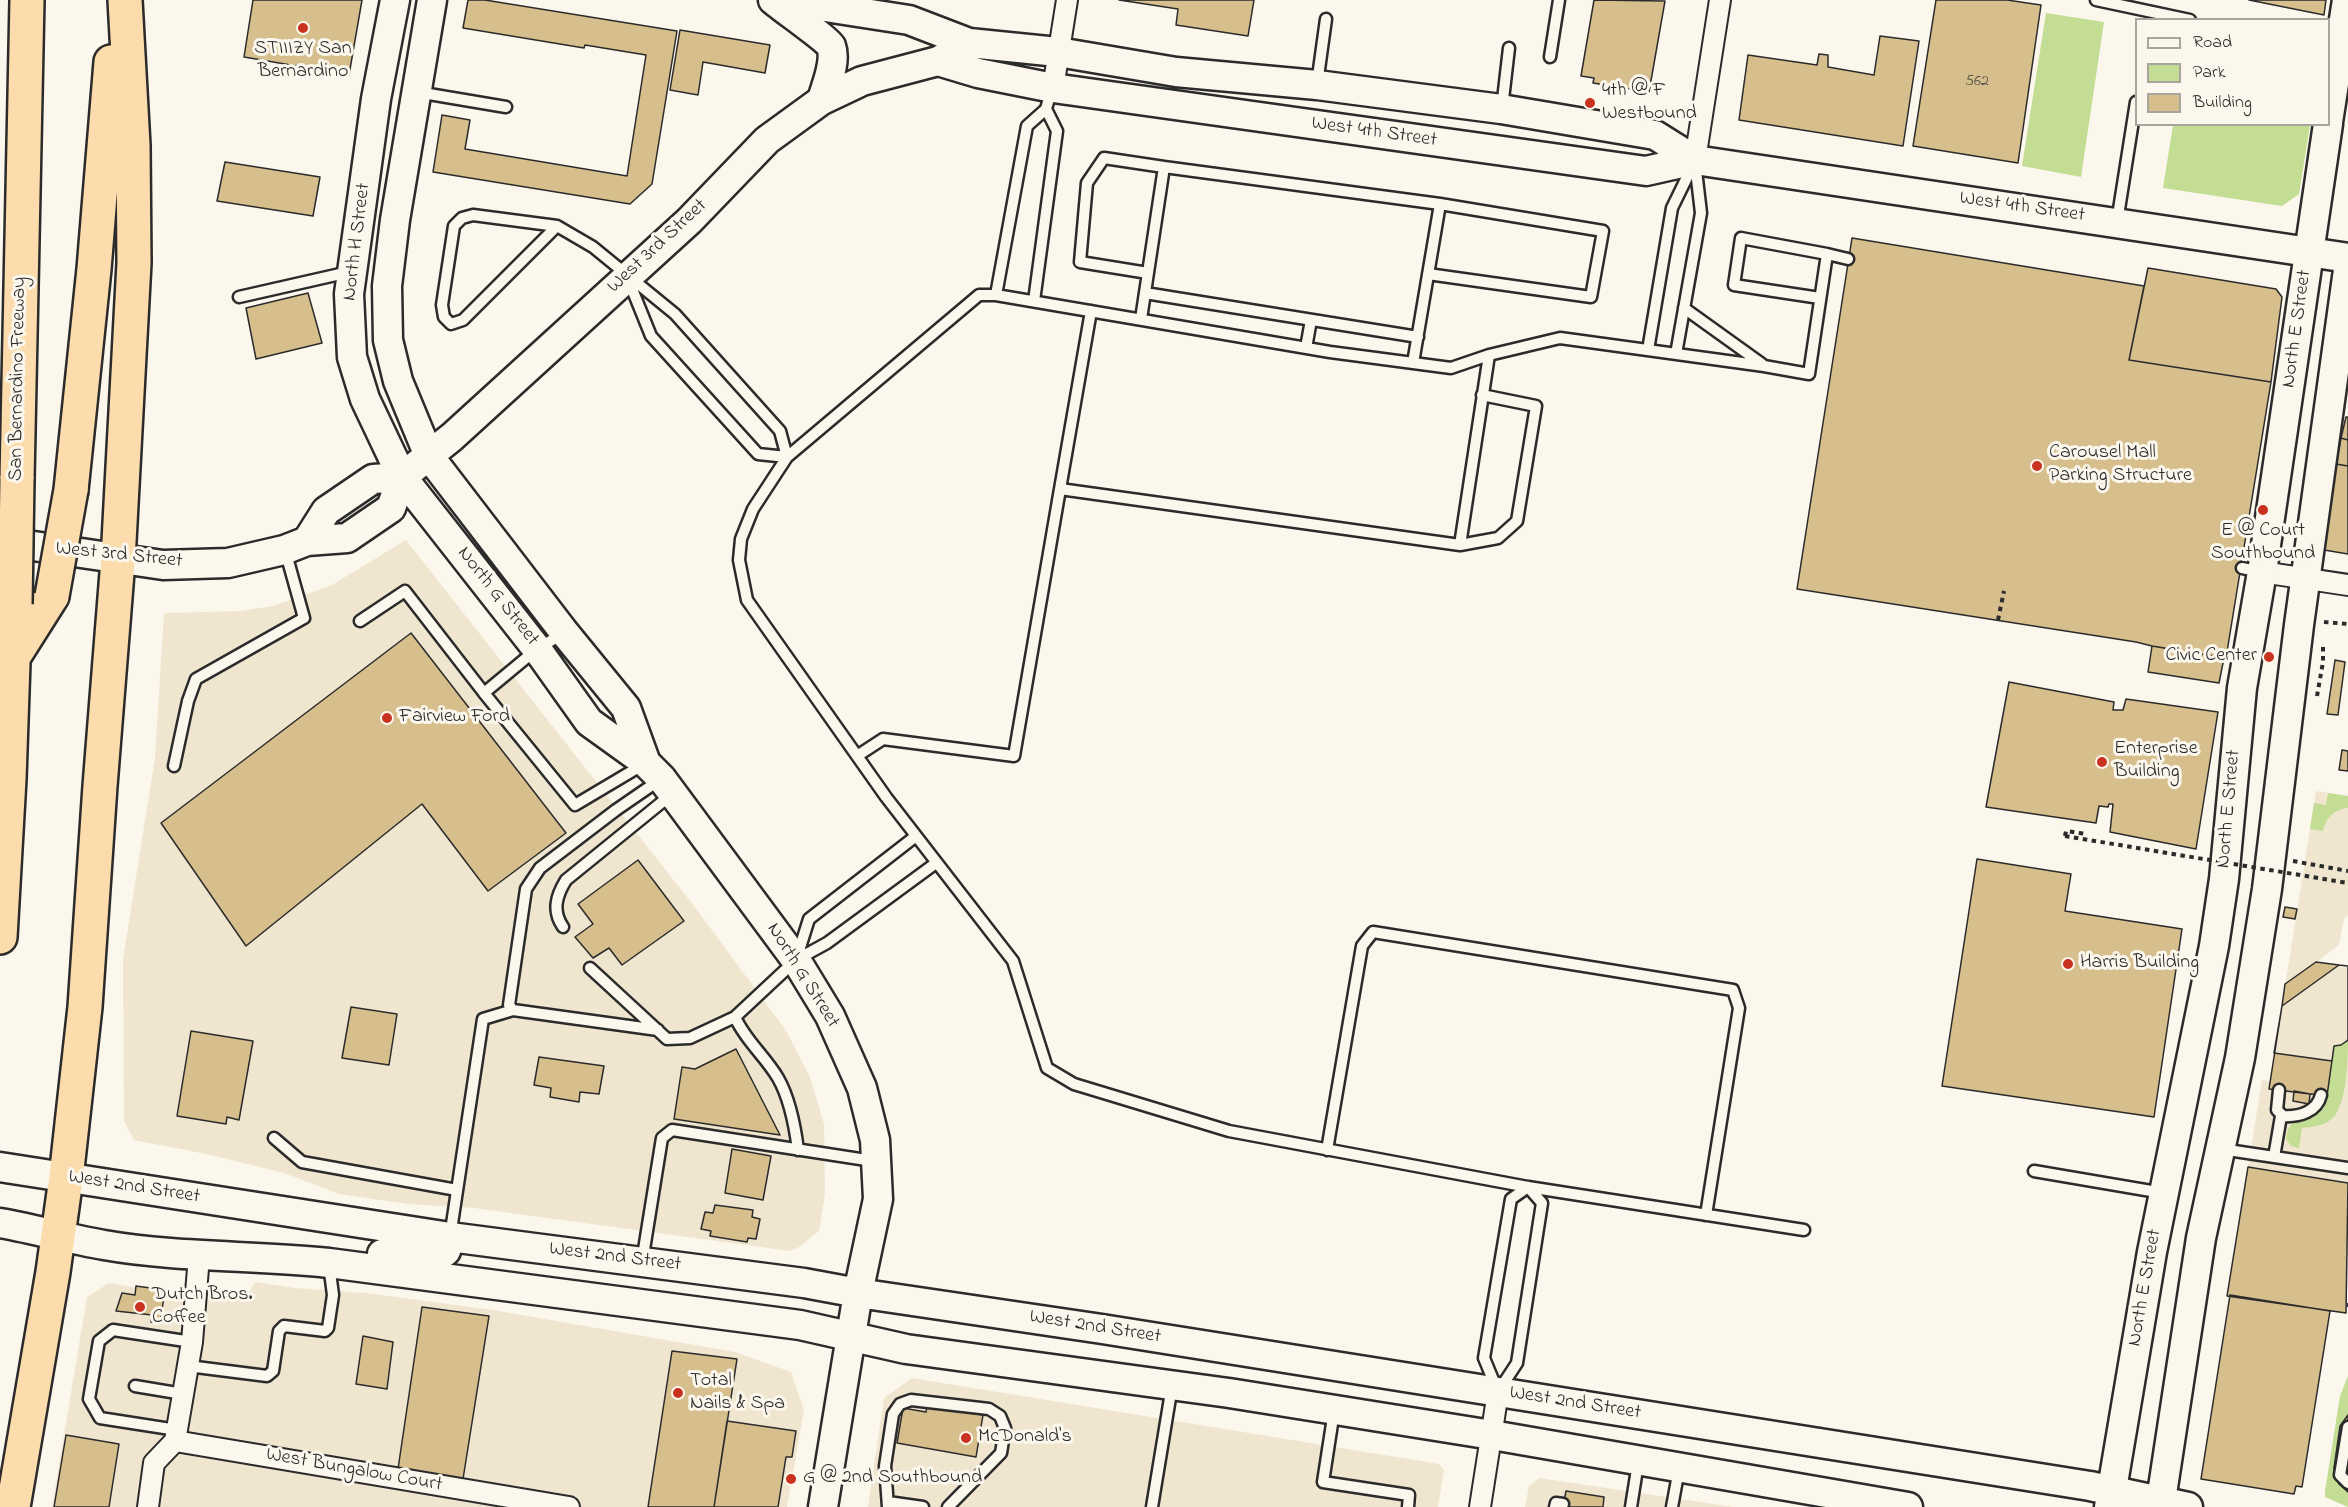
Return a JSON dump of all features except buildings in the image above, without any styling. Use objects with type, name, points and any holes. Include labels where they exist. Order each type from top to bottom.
[{"type":"highway","name":"San Bernardino Freeway","points":[[0,937],[14,656],[27,0]]},
{"type":"highway","points":[[14,656],[52,596],[71,490],[94,268],[117,0]]},
{"type":"highway","points":[[13,1507],[59,1235],[85,1007],[118,560],[134,263],[133,145],[125,0]]},
{"type":"main road","name":"North H Street","points":[[395,0],[376,99],[349,294],[352,357],[365,399],[402,477]]},
{"type":"main road","name":"North H Street","points":[[429,456],[398,381],[388,340],[387,286],[432,0]]},
{"type":"main road","points":[[773,0],[806,27],[824,37],[831,45],[832,59],[822,100]]},
{"type":"main road","points":[[780,0],[909,20],[969,43],[1058,52]]},
{"type":"main road","name":"North E Street","points":[[2330,98],[2334,49],[2347,0]]},
{"type":"main road","name":"West 3rd Street","points":[[402,477],[489,404],[689,221],[767,140],[822,100],[862,81],[938,62],[969,43]]},
{"type":"main road","name":"West 4th Street","points":[[1058,52],[1176,72],[1317,85],[1501,110],[1655,135],[1695,160]]},
{"type":"main road","points":[[938,62],[1050,98]]},
{"type":"main road","name":"West 4th Street","points":[[1050,98],[1646,171],[1695,160],[2348,258]]},
{"type":"main road","name":"North E Street","points":[[2110,1499],[2164,1193],[2214,946],[2224,879],[2252,570],[2310,251],[2328,126]]},
{"type":"main road","name":"North E Street","points":[[2160,1505],[2201,1238],[2240,1058],[2274,843],[2306,578],[2348,270]]},
{"type":"main road","name":"North G Street","points":[[429,456],[564,632],[626,708],[660,779],[796,960],[830,1016],[862,1088],[875,1140],[878,1199],[850,1335],[823,1507]]},
{"type":"main road","points":[[295,545],[326,511],[373,479],[402,477]]},
{"type":"main road","name":"North G Street","points":[[402,477],[537,649],[589,722],[660,779]]},
{"type":"main road","name":"West 3rd Street","points":[[0,541],[163,565],[228,563],[295,545]]},
{"type":"main road","name":"West 2nd Street","points":[[0,1167],[450,1237],[804,1282],[858,1293],[1498,1392],[2110,1499],[2188,1507]]},
{"type":"main road","points":[[0,1223],[104,1245],[199,1256],[272,1257],[329,1263],[800,1325],[906,1349],[1335,1410],[1679,1467],[1837,1501],[1908,1507]]},
{"type":"main road","points":[[329,1263],[346,1253],[442,1254],[446,1251],[450,1237]]},
{"type":"street","points":[[1050,98],[1067,0]]},
{"type":"street","points":[[1695,160],[1720,0]]},
{"type":"street","points":[[2252,570],[2348,585]]},
{"type":"street","points":[[148,1507],[154,1463],[176,1436],[192,1342],[199,1256]]},
{"type":"street","points":[[1480,1507],[1498,1392]]},
{"type":"street","name":"West Bungalow Court","points":[[176,1436],[569,1507]]},
{"type":"lane","points":[[1550,57],[1559,0]]},
{"type":"lane","points":[[2096,0],[2151,15],[2174,18]]},
{"type":"lane","points":[[1317,85],[1326,19]]},
{"type":"lane","points":[[1501,110],[1509,48]]},
{"type":"lane","points":[[416,92],[506,107]]},
{"type":"lane","points":[[996,295],[1027,126],[1050,98]]},
{"type":"lane","points":[[1034,301],[1057,131],[1050,98]]},
{"type":"lane","points":[[2117,223],[2135,108]]},
{"type":"lane","points":[[1148,273],[1080,262],[1087,183],[1104,158],[1440,204],[1604,231],[1591,297],[1428,274]]},
{"type":"lane","points":[[1676,354],[1701,213],[1695,160]]},
{"type":"lane","points":[[1648,350],[1672,207],[1695,160]]},
{"type":"lane","points":[[1141,319],[1164,167]]},
{"type":"lane","points":[[1413,363],[1440,204]]},
{"type":"lane","points":[[557,226],[463,320],[451,324],[444,317],[442,305],[454,226],[462,218],[473,215],[557,226],[586,242],[675,314],[780,431],[788,457]]},
{"type":"lane","points":[[1820,298],[1734,285],[1741,238],[1848,258]]},
{"type":"lane","points":[[1804,1230],[1528,1187],[1228,1131],[1074,1084],[1047,1068],[1013,961],[936,863],[857,756],[747,600],[739,560],[741,539],[753,509],[788,457],[979,296],[996,295],[1306,348],[1451,368],[1489,355],[1560,338],[1809,374],[1827,254]]},
{"type":"lane","points":[[239,297],[352,271]]},
{"type":"lane","points":[[627,276],[651,336],[758,454],[788,457]]},
{"type":"lane","points":[[1145,293],[1418,337]]},
{"type":"lane","points":[[1684,308],[1764,366]]},
{"type":"lane","points":[[857,756],[883,740],[1014,756],[1091,311]]},
{"type":"lane","points":[[1306,348],[1311,320]]},
{"type":"lane","points":[[1460,545],[1489,355]]},
{"type":"lane","points":[[1060,489],[1460,545],[1498,538],[1517,521],[1536,406],[1482,395]]},
{"type":"lane","points":[[174,766],[188,701],[196,679],[304,618],[295,545]]},
{"type":"lane","points":[[360,621],[405,591],[574,805],[660,779]]},
{"type":"lane","points":[[484,693],[537,649],[564,632]]},
{"type":"lane","points":[[563,927],[557,918],[556,896],[566,880],[660,779]]},
{"type":"lane","points":[[513,1010],[509,1005],[526,889],[540,868],[660,779]]},
{"type":"lane","points":[[796,960],[809,919],[916,836]]},
{"type":"lane","points":[[590,968],[667,1039],[690,1038],[735,1017],[796,960],[827,943],[936,863]]},
{"type":"lane","points":[[1327,1150],[1362,946],[1373,932],[1733,990],[1739,1008],[1706,1215]]},
{"type":"lane","points":[[450,1237],[483,1019],[513,1010],[658,1030]]},
{"type":"lane","points":[[735,1017],[741,1031],[778,1078],[793,1119],[798,1150]]},
{"type":"lane","points":[[2274,1157],[2281,1116],[2277,1110],[2279,1090]]},
{"type":"lane","points":[[2281,1116],[2313,1109],[2319,1103],[2320,1095]]},
{"type":"lane","points":[[642,1262],[662,1138],[672,1130],[876,1161]]},
{"type":"lane","points":[[274,1138],[302,1162],[458,1190]]},
{"type":"lane","points":[[2220,1149],[2348,1168]]},
{"type":"lane","points":[[2034,1171],[2164,1193]]},
{"type":"lane","points":[[1498,1392],[1517,1363],[1542,1203],[1528,1187]]},
{"type":"lane","points":[[1498,1392],[1484,1358],[1511,1199],[1528,1187]]},
{"type":"lane","points":[[188,1366],[267,1376],[273,1371],[279,1330],[284,1326],[325,1331],[328,1328],[333,1295],[329,1263]]},
{"type":"lane","points":[[176,1436],[100,1418],[89,1400],[99,1341],[113,1330],[192,1342]]},
{"type":"lane","points":[[135,1386],[183,1394]]},
{"type":"lane","points":[[1152,1507],[1172,1386]]},
{"type":"lane","points":[[923,1507],[888,1504],[885,1466],[893,1414],[900,1404],[911,1400],[989,1409],[1000,1416],[1005,1428],[1001,1453],[948,1507]]},
{"type":"lane","points":[[1335,1410],[1323,1482],[1409,1495],[1408,1507]]},
{"type":"lane","points":[[2348,1427],[2340,1475],[2348,1483]]},
{"type":"lane","points":[[1631,1507],[1639,1461]]},
{"type":"lane","points":[[1672,1507],[1679,1467]]},
{"type":"path","points":[[1998,620],[2004,591]]},
{"type":"path","points":[[2324,620],[2348,624]]},
{"type":"path","points":[[2086,834],[2066,831],[2064,836],[2348,883]]},
{"type":"path","points":[[2304,863],[2348,871]]},
{"type":"shaded area","points":[[406,540],[694,906],[785,1029],[810,1077],[824,1124],[825,1194],[819,1231],[799,1247],[790,1251],[474,1208],[408,1204],[339,1194],[284,1173],[211,1155],[134,1140],[124,1121],[123,959],[155,758],[164,613],[240,611],[273,606],[332,585]]},
{"type":"shaded area","points":[[2316,791],[2348,796],[2348,915],[2344,919],[2339,945],[2317,962],[2348,966],[2348,1183],[2248,1167],[2262,1080],[2270,1081]]},
{"type":"shaded area","points":[[255,1282],[295,1288],[366,1293],[493,1310],[735,1352],[791,1372],[804,1410],[787,1507],[52,1507],[87,1297],[109,1283],[145,1289],[159,1301],[247,1296]]},
{"type":"shaded area","points":[[912,1378],[1439,1464],[1444,1470],[1438,1507],[868,1507],[884,1398]]},
{"type":"shaded area","points":[[1539,1478],[1734,1507],[1525,1507],[1529,1486]]},
{"type":"green space","points":[[2046,13],[2104,22],[2081,177],[2022,166]]},
{"type":"green space","points":[[2173,126],[2310,126],[2299,194],[2282,206],[2163,188]]},
{"type":"green space","points":[[2328,793],[2348,796],[2348,808],[2331,815],[2323,831],[2310,829],[2314,803],[2326,805]]},
{"type":"green space","points":[[2348,1040],[2348,1060],[2340,1107],[2329,1121],[2302,1128],[2299,1148],[2291,1146],[2286,1139],[2291,1125],[2295,1121],[2318,1114],[2324,1108],[2334,1046],[2341,1045]]},
{"type":"green space","points":[[2348,1376],[2348,1415],[2340,1426],[2334,1468],[2339,1484],[2348,1492],[2348,1507],[2325,1497],[2325,1491],[2340,1396]]},
{"type":"place","name":"STIIIZY San Bernardino","points":[[303,28]]},
{"type":"place","name":"4th @ F Westbound","points":[[1590,103]]},
{"type":"place","name":"Carousel Mall Parking Structure","points":[[2037,466]]},
{"type":"place","name":"E @ Court Southbound","points":[[2263,510]]},
{"type":"place","name":"Civic Center","points":[[2269,657]]},
{"type":"place","name":"Fairview Ford","points":[[387,718]]},
{"type":"place","name":"Enterprise Building","points":[[2102,762]]},
{"type":"place","name":"Harris Building","points":[[2068,964]]},
{"type":"place","name":"Dutch Bros. Coffee","points":[[140,1307]]},
{"type":"place","name":"Total Nails & Spa","points":[[678,1393]]},
{"type":"place","name":"McDonald's","points":[[966,1438]]},
{"type":"place","name":"G @ 2nd Southbound","points":[[791,1479]]}]
